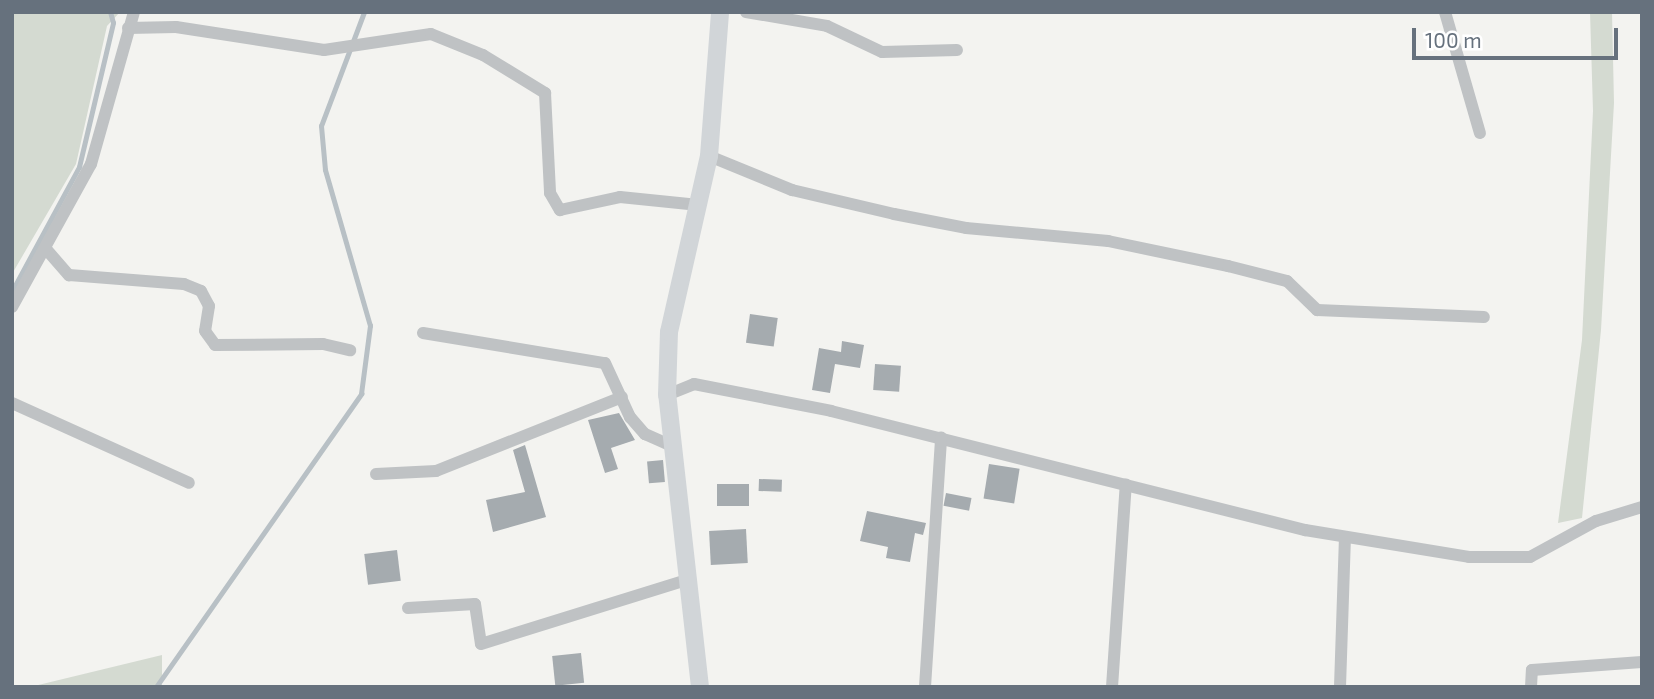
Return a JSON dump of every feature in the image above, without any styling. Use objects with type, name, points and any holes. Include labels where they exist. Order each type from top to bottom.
[{"type":"main road","points":[[700,687],[690,579],[667,395],[669,332],[709,156],[720,12]]},
{"type":"street","points":[[12,307],[91,164],[134,12]]},
{"type":"street","points":[[746,12],[827,26],[882,52],[957,50]]},
{"type":"street","points":[[1445,12],[1480,133]]},
{"type":"street","points":[[128,28],[176,27],[324,50],[431,34],[483,55],[545,93],[550,193],[560,210],[620,197],[699,205]]},
{"type":"street","points":[[709,156],[792,190],[894,214],[966,228],[1108,241],[1228,265],[1287,281],[1317,310],[1484,317]]},
{"type":"street","points":[[46,249],[69,275],[184,284],[201,291],[209,306],[205,331],[215,345],[323,344],[350,350]]},
{"type":"street","points":[[423,333],[605,363],[645,434],[674,447]]},
{"type":"street","points":[[667,395],[694,384],[941,439],[1345,537],[1469,557],[1530,557],[1596,521],[1642,507]]},
{"type":"street","points":[[376,474],[436,471],[622,397]]},
{"type":"street","points":[[12,403],[188,483]]},
{"type":"street","points":[[925,687],[941,439]]},
{"type":"street","points":[[1112,687],[1126,484]]},
{"type":"street","points":[[1340,687],[1345,537]]},
{"type":"street","points":[[408,608],[475,604],[481,644],[690,579]]},
{"type":"street","points":[[1531,687],[1532,670],[1642,662]]},
{"type":"shaded area","points":[[12,12],[120,12],[107,26],[76,164],[12,274]]},
{"type":"shaded area","points":[[1590,12],[1612,12],[1614,103],[1601,330],[1582,518],[1558,523],[1582,340],[1593,111]]},
{"type":"shaded area","points":[[162,655],[162,687],[30,687]]},
{"type":"building","points":[[750,314],[778,318],[774,347],[746,343]]},
{"type":"building","points":[[842,341],[864,345],[860,368],[835,364],[830,393],[812,390],[819,348],[841,352]]},
{"type":"building","points":[[875,364],[901,366],[899,392],[873,390]]},
{"type":"building","points":[[619,413],[635,440],[611,448],[618,469],[605,473],[588,420]]},
{"type":"building","points":[[525,445],[546,517],[493,532],[486,500],[525,492],[513,450]]},
{"type":"building","points":[[663,460],[665,482],[649,483],[647,461]]},
{"type":"building","points":[[989,464],[1020,469],[1014,503],[984,499]]},
{"type":"building","points":[[759,479],[782,480],[782,492],[759,491]]},
{"type":"building","points":[[717,484],[749,484],[749,506],[717,506]]},
{"type":"building","points":[[946,493],[972,498],[969,511],[944,506]]},
{"type":"building","points":[[867,511],[926,523],[923,535],[915,533],[910,562],[886,558],[888,547],[860,541]]},
{"type":"building","points":[[746,529],[748,563],[711,565],[709,531]]},
{"type":"building","points":[[397,550],[401,581],[368,585],[364,554]]},
{"type":"building","points":[[581,653],[584,683],[555,686],[552,656]]},
{"type":"waterway","points":[[12,291],[79,167],[113,23],[110,12]]},
{"type":"waterway","points":[[156,687],[361,394],[370,326],[325,170],[321,126],[364,12]]}]
